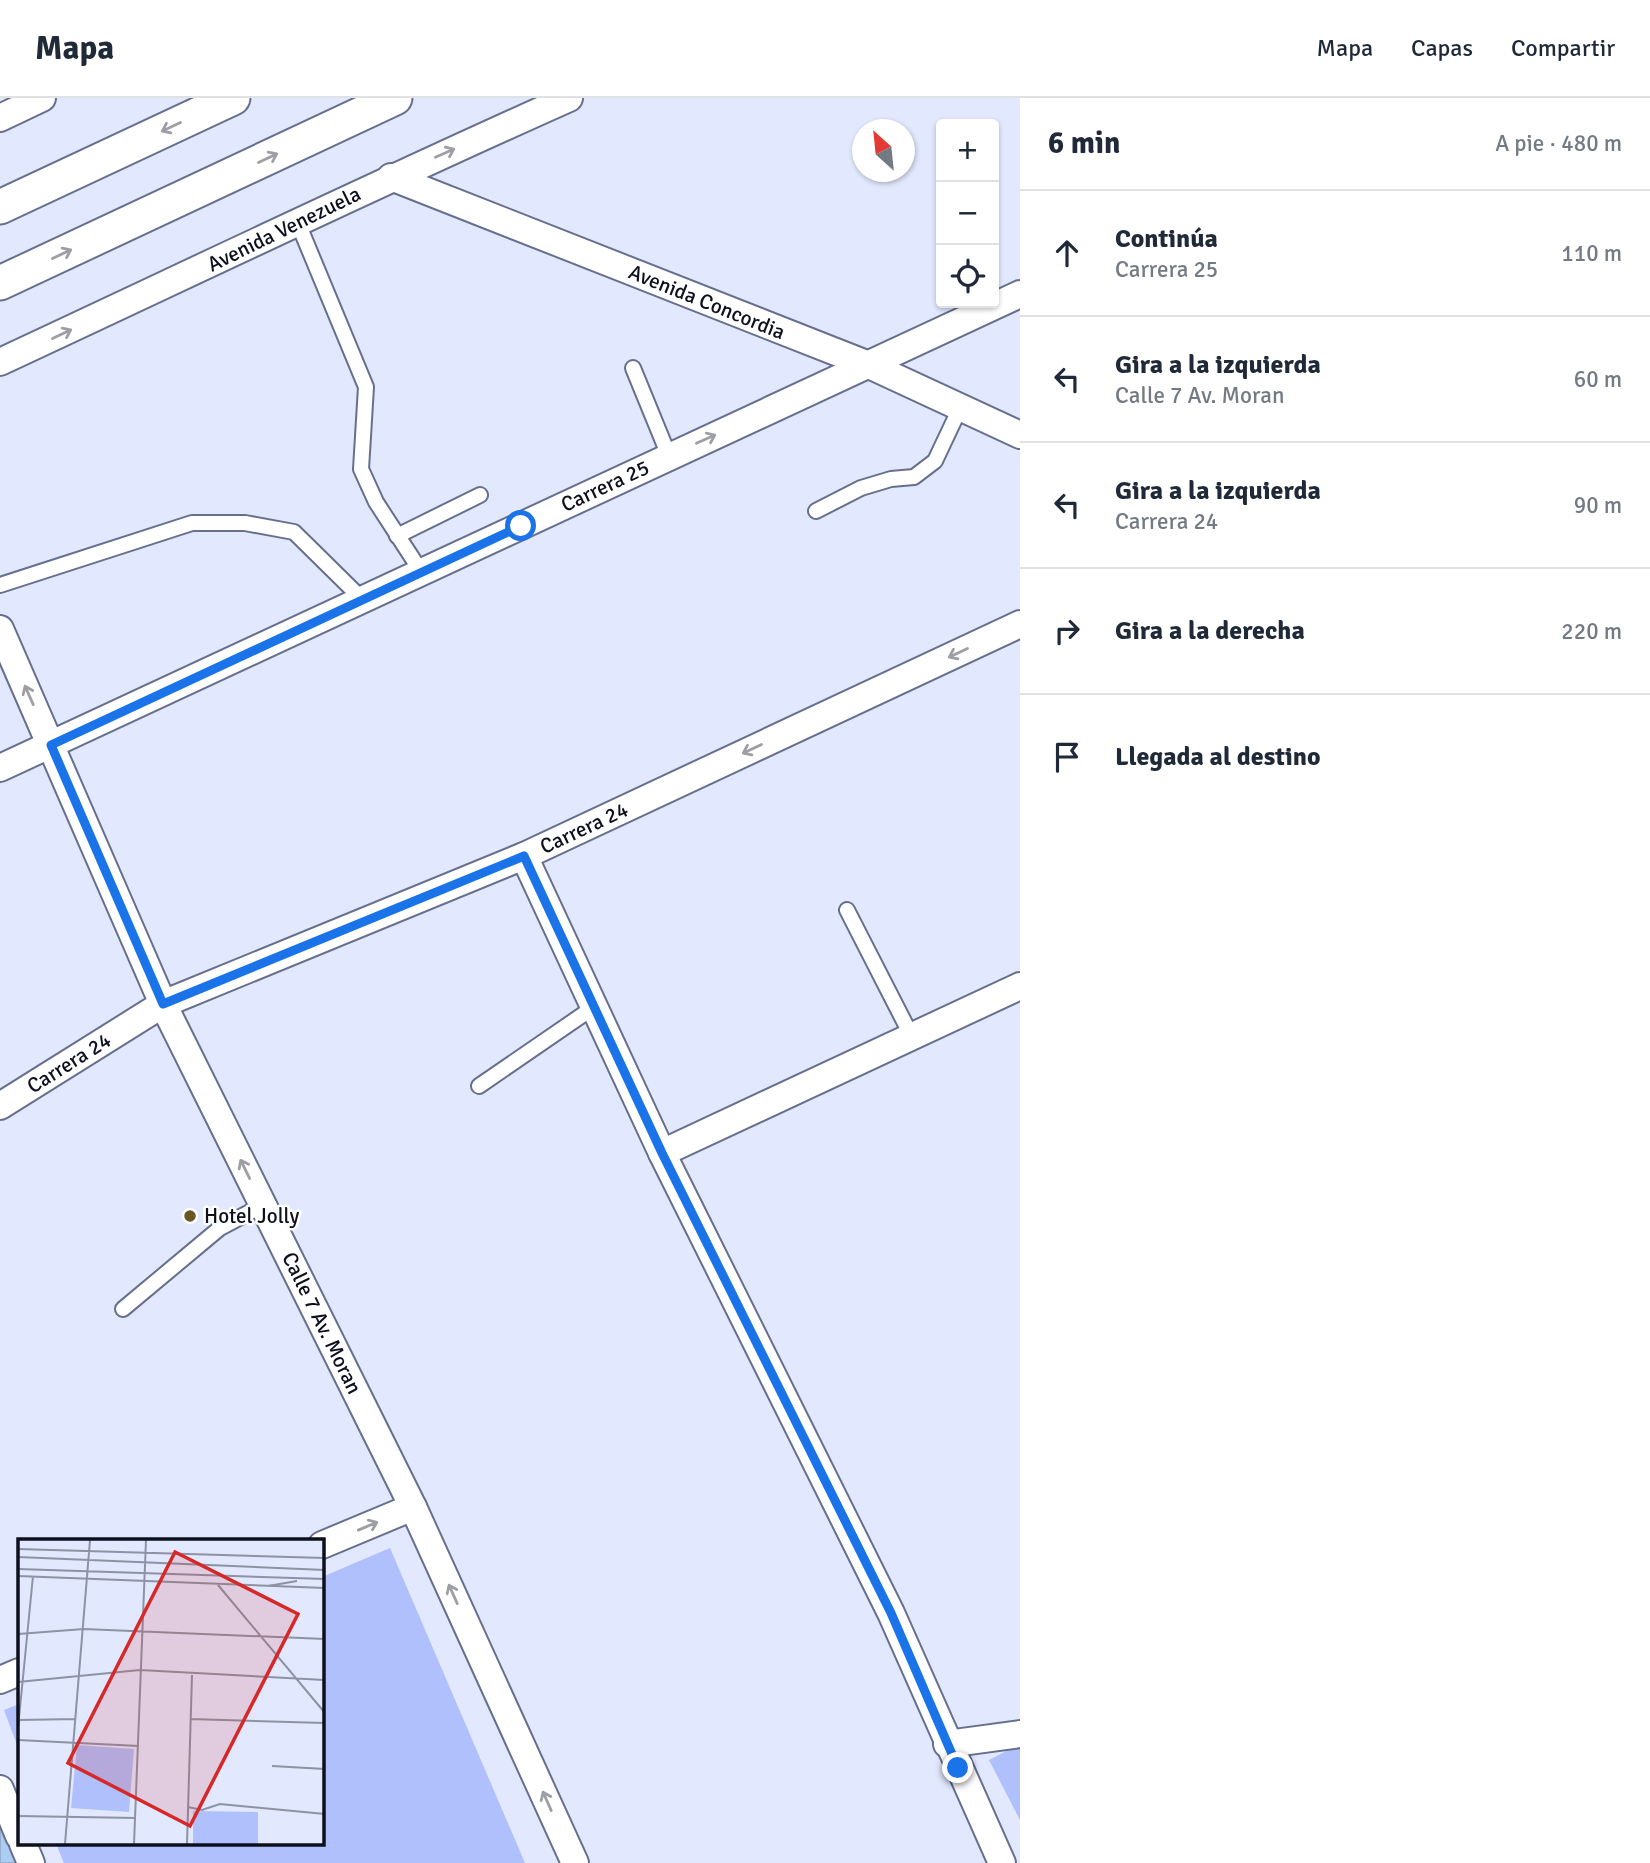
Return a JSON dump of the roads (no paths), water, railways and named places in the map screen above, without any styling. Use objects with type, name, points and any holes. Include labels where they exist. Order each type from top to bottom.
[{"type":"street","points":[[0,118],[42,98]]},
{"type":"street","points":[[0,207],[233,98]]},
{"type":"street","points":[[0,283],[395,98]]},
{"type":"street","name":"Avenida Venezuela","points":[[0,362],[391,177],[569,98]]},
{"type":"street","name":"Avenida Concordia","points":[[391,177],[869,365],[1020,435]]},
{"type":"street","name":"Carrera 25","points":[[0,768],[1020,294]]},
{"type":"street","name":"Carrera 24","points":[[0,1106],[163,1004],[524,856],[1020,624]]},
{"type":"street","name":"Calle 7 Av. Moran","points":[[0,629],[163,1004],[413,1507],[575,1863]]},
{"type":"street","points":[[524,856],[662,1153],[891,1613],[1002,1863]]},
{"type":"street","points":[[662,1153],[1020,986]]},
{"type":"street","points":[[324,1544],[413,1507]]},
{"type":"street","points":[[0,1680],[18,1672]]},
{"type":"street","points":[[947,1744],[1020,1734]]},
{"type":"street","points":[[0,1789],[18,1834]]},
{"type":"street","points":[[24,1846],[31,1863]]},
{"type":"lane","points":[[298,223],[366,387],[361,469],[376,502],[422,573]]},
{"type":"lane","points":[[633,368],[668,456]]},
{"type":"lane","points":[[816,511],[861,488],[891,479],[914,477],[935,461],[960,408]]},
{"type":"lane","points":[[397,536],[480,495]]},
{"type":"lane","points":[[0,585],[192,523],[245,523],[294,532],[363,600]]},
{"type":"lane","points":[[847,910],[912,1037]]},
{"type":"lane","points":[[479,1086],[594,1007]]},
{"type":"lane","points":[[123,1309],[220,1228],[263,1205]]},
{"type":"place","name":"Hotel Jolly","points":[[190,1216]]}]
